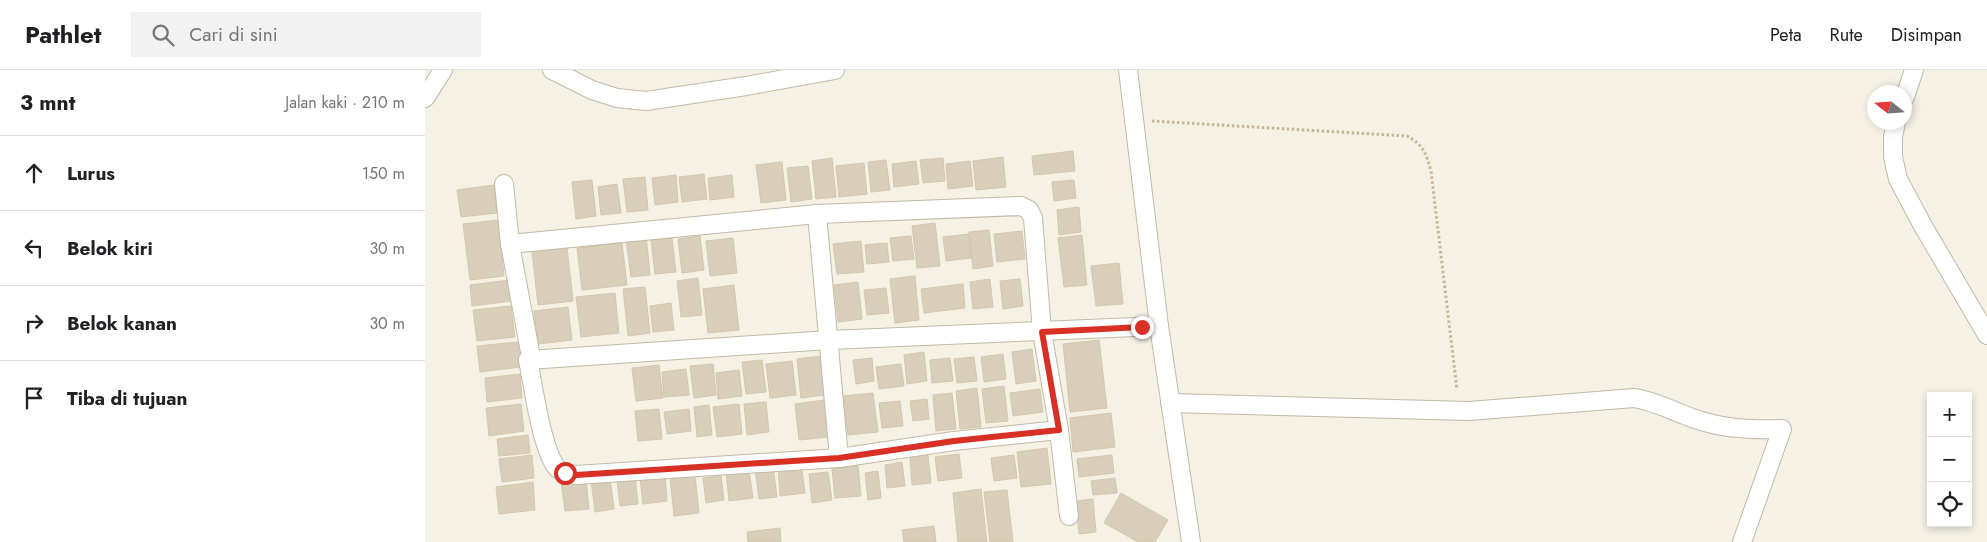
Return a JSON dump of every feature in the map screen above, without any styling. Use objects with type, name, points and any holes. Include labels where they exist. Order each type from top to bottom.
[{"type":"street","points":[[425,98],[443,70]]},
{"type":"street","points":[[552,70],[592,90],[617,98],[646,101],[835,70]]},
{"type":"street","points":[[1128,70],[1159,326],[1191,542]]},
{"type":"street","points":[[1909,85],[1914,70]]},
{"type":"street","points":[[1894,130],[1893,157],[1898,179],[1923,226],[1987,335]]},
{"type":"street","points":[[504,184],[511,244],[531,357],[528,360],[547,452],[558,469],[565,473],[576,475],[839,458],[954,441],[1059,430]]},
{"type":"street","points":[[511,244],[817,214],[1021,206],[1029,210],[1033,218],[1042,332],[1059,430],[1069,516]]},
{"type":"street","points":[[817,214],[839,458]]},
{"type":"street","points":[[528,360],[829,340],[1159,326]]},
{"type":"street","points":[[1170,403],[1460,411],[1634,398],[1646,400],[1697,419],[1729,428],[1748,430],[1782,429],[1742,542]]},
{"type":"path","points":[[1134,120],[1407,136],[1418,142],[1425,152],[1431,171],[1460,411]]},
{"type":"building","points":[[1073,151],[1075,171],[1034,175],[1032,156]]},
{"type":"building","points":[[1003,157],[1006,187],[976,190],[973,161]]},
{"type":"building","points":[[832,158],[836,197],[816,199],[812,161]]},
{"type":"building","points":[[943,158],[945,181],[923,183],[920,160]]},
{"type":"building","points":[[886,160],[890,190],[871,192],[868,162]]},
{"type":"building","points":[[916,161],[919,184],[894,187],[892,164]]},
{"type":"building","points":[[970,161],[973,186],[948,189],[946,164]]},
{"type":"building","points":[[782,162],[786,200],[761,203],[756,165]]},
{"type":"building","points":[[864,163],[867,194],[839,197],[836,166]]},
{"type":"building","points":[[808,166],[812,199],[791,202],[787,168]]},
{"type":"building","points":[[704,174],[707,199],[682,202],[679,177]]},
{"type":"building","points":[[676,175],[678,202],[655,205],[652,178]]},
{"type":"building","points":[[732,175],[734,197],[710,200],[708,178]]},
{"type":"building","points":[[645,177],[648,210],[627,212],[623,179]]},
{"type":"building","points":[[592,180],[596,216],[576,219],[572,182]]},
{"type":"building","points":[[1074,180],[1076,198],[1054,201],[1052,182]]},
{"type":"building","points":[[617,184],[621,213],[601,215],[598,187]]},
{"type":"building","points":[[494,185],[497,213],[461,217],[457,190]]},
{"type":"building","points":[[1079,207],[1081,232],[1059,235],[1057,210]]},
{"type":"building","points":[[498,220],[504,276],[470,280],[463,224]]},
{"type":"building","points":[[935,223],[940,266],[917,268],[912,226]]},
{"type":"building","points":[[989,230],[993,266],[973,269],[969,232]]},
{"type":"building","points":[[1022,231],[1025,259],[997,262],[994,234]]},
{"type":"building","points":[[969,234],[971,258],[946,261],[943,237]]},
{"type":"building","points":[[646,235],[650,275],[631,277],[626,238]]},
{"type":"building","points":[[1082,235],[1087,285],[1064,287],[1058,238]]},
{"type":"building","points":[[700,236],[704,270],[682,273],[678,239]]},
{"type":"building","points":[[911,236],[914,259],[893,261],[890,238]]},
{"type":"building","points":[[672,238],[676,272],[655,274],[651,240]]},
{"type":"building","points":[[733,238],[737,273],[710,276],[706,241]]},
{"type":"building","points":[[861,241],[864,272],[837,274],[833,244]]},
{"type":"building","points":[[622,243],[627,285],[582,290],[577,248]]},
{"type":"building","points":[[887,243],[889,262],[867,264],[865,245]]},
{"type":"building","points":[[567,247],[573,301],[538,305],[532,251]]},
{"type":"building","points":[[1119,263],[1123,304],[1096,306],[1091,266]]},
{"type":"building","points":[[915,276],[919,320],[895,323],[890,279]]},
{"type":"building","points":[[698,278],[702,315],[681,317],[677,281]]},
{"type":"building","points":[[990,279],[993,307],[973,309],[970,282]]},
{"type":"building","points":[[1020,279],[1023,306],[1003,309],[1000,281]]},
{"type":"building","points":[[510,280],[512,301],[472,306],[470,285]]},
{"type":"building","points":[[858,282],[862,319],[838,322],[834,285]]},
{"type":"building","points":[[963,284],[965,308],[924,313],[921,289]]},
{"type":"building","points":[[734,285],[739,330],[708,333],[703,289]]},
{"type":"building","points":[[645,287],[650,333],[628,336],[623,289]]},
{"type":"building","points":[[886,288],[889,313],[867,315],[864,290]]},
{"type":"building","points":[[615,293],[619,333],[581,337],[576,297]]},
{"type":"building","points":[[671,303],[674,330],[653,332],[650,306]]},
{"type":"building","points":[[511,306],[515,337],[477,341],[473,310]]},
{"type":"building","points":[[568,307],[572,340],[538,344],[534,311]]},
{"type":"building","points":[[1099,340],[1107,408],[1070,412],[1063,344]]},
{"type":"building","points":[[518,342],[521,367],[480,372],[477,346]]},
{"type":"building","points":[[1032,349],[1036,381],[1016,384],[1012,352]]},
{"type":"building","points":[[924,352],[927,381],[907,384],[904,355]]},
{"type":"building","points":[[1003,354],[1006,379],[984,382],[981,357]]},
{"type":"building","points":[[821,356],[825,395],[801,398],[797,359]]},
{"type":"building","points":[[974,357],[977,381],[957,383],[954,359]]},
{"type":"building","points":[[872,358],[874,381],[856,384],[853,360]]},
{"type":"building","points":[[950,358],[953,381],[932,383],[930,360]]},
{"type":"building","points":[[762,360],[766,392],[746,394],[742,362]]},
{"type":"building","points":[[792,361],[796,395],[770,398],[766,364]]},
{"type":"building","points":[[713,364],[716,395],[694,398],[690,366]]},
{"type":"building","points":[[901,364],[904,386],[879,389],[876,367]]},
{"type":"building","points":[[659,365],[663,398],[636,401],[632,368]]},
{"type":"building","points":[[686,369],[689,395],[664,397],[662,372]]},
{"type":"building","points":[[739,370],[742,396],[718,399],[716,373]]},
{"type":"building","points":[[520,374],[522,398],[487,402],[485,378]]},
{"type":"building","points":[[1004,386],[1008,421],[986,423],[982,389]]},
{"type":"building","points":[[977,388],[981,427],[960,429],[956,391]]},
{"type":"building","points":[[1040,389],[1043,412],[1013,416],[1010,393]]},
{"type":"building","points":[[873,393],[878,432],[848,435],[843,396]]},
{"type":"building","points":[[952,393],[956,429],[936,431],[933,395]]},
{"type":"building","points":[[927,399],[929,419],[913,421],[910,401]]},
{"type":"building","points":[[824,400],[829,437],[799,440],[795,404]]},
{"type":"building","points":[[900,401],[903,426],[882,428],[879,403]]},
{"type":"building","points":[[766,402],[769,432],[747,435],[744,404]]},
{"type":"building","points":[[521,404],[524,431],[489,436],[486,408]]},
{"type":"building","points":[[739,404],[742,434],[717,437],[713,407]]},
{"type":"building","points":[[709,405],[712,435],[697,437],[694,407]]},
{"type":"building","points":[[659,409],[662,439],[638,441],[635,411]]},
{"type":"building","points":[[689,409],[691,431],[667,434],[664,412]]},
{"type":"building","points":[[1111,413],[1115,447],[1073,452],[1070,418]]},
{"type":"building","points":[[528,435],[530,453],[499,456],[497,439]]},
{"type":"building","points":[[1047,448],[1051,484],[1021,487],[1017,452]]},
{"type":"building","points":[[959,454],[962,478],[938,481],[935,457]]},
{"type":"building","points":[[532,455],[534,478],[502,482],[499,459]]},
{"type":"building","points":[[928,455],[931,483],[912,485],[910,457]]},
{"type":"building","points":[[1014,455],[1017,478],[994,481],[991,458]]},
{"type":"building","points":[[1112,455],[1114,473],[1079,477],[1077,459]]},
{"type":"building","points":[[902,462],[905,486],[887,488],[885,465]]},
{"type":"building","points":[[801,463],[805,493],[780,496],[778,466]]},
{"type":"building","points":[[773,466],[777,497],[759,499],[755,468]]},
{"type":"building","points":[[858,466],[861,496],[835,498],[832,469]]},
{"type":"building","points":[[749,469],[753,498],[729,501],[726,472]]},
{"type":"building","points":[[878,471],[881,498],[868,500],[865,473]]},
{"type":"building","points":[[828,472],[832,500],[812,503],[809,474]]},
{"type":"building","points":[[665,475],[667,501],[643,504],[640,478]]},
{"type":"building","points":[[695,475],[699,513],[674,516],[670,477]]},
{"type":"building","points":[[721,476],[724,500],[706,503],[703,478]]},
{"type":"building","points":[[635,477],[638,504],[620,506],[617,479]]},
{"type":"building","points":[[610,478],[614,509],[595,512],[591,480]]},
{"type":"building","points":[[1115,478],[1117,493],[1093,495],[1091,481]]},
{"type":"building","points":[[586,479],[589,509],[565,511],[561,481]]},
{"type":"building","points":[[533,482],[535,510],[499,514],[496,487]]},
{"type":"building","points":[[981,489],[987,542],[958,542],[953,493]]},
{"type":"building","points":[[1007,490],[1013,542],[990,542],[984,492]]},
{"type":"building","points":[[1121,493],[1168,520],[1155,542],[1138,542],[1104,523]]},
{"type":"building","points":[[1093,499],[1096,532],[1079,534],[1076,501]]},
{"type":"building","points":[[934,526],[936,542],[904,542],[902,530]]},
{"type":"building","points":[[780,528],[781,542],[748,542],[747,532]]},
{"type":"route","points":[[565,473],[576,475],[839,458],[954,441],[1059,430],[1042,332],[1142,327]]}]
